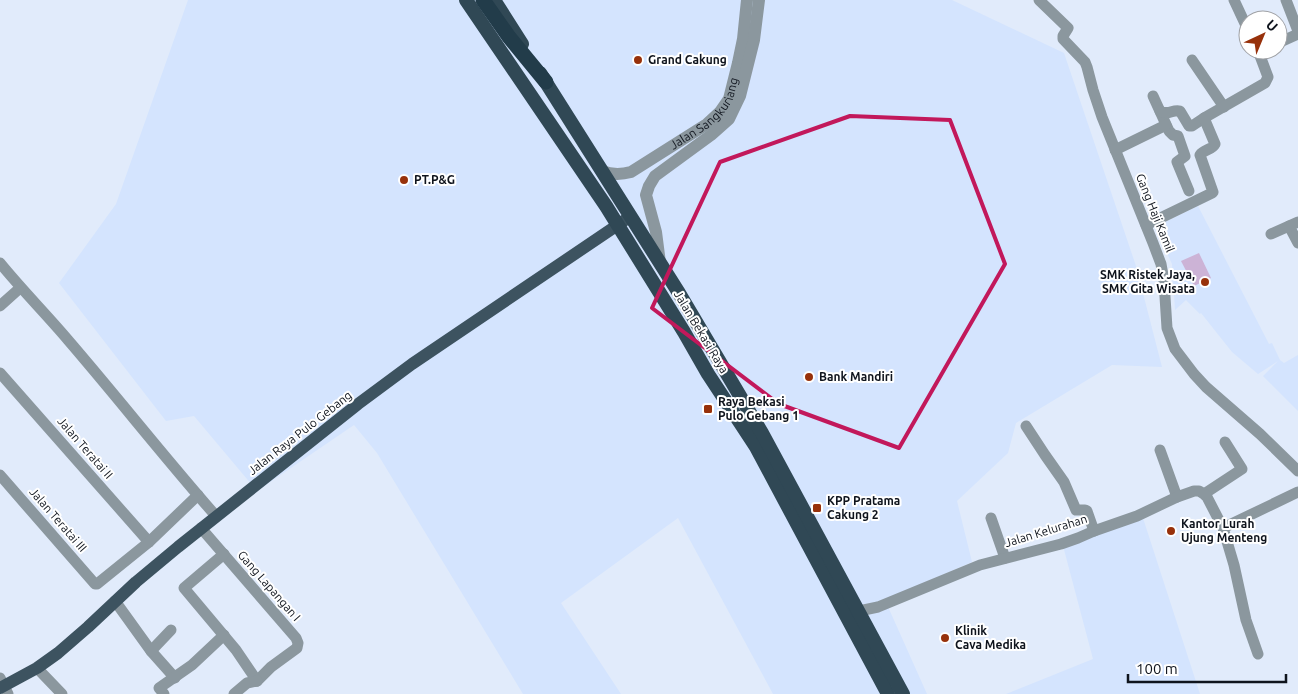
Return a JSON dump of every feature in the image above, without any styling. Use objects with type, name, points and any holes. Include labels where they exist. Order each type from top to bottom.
[{"type":"highway","name":"Jalan Bekasi Raya","points":[[466,0],[606,206],[708,374],[761,444],[888,694]]},
{"type":"highway","points":[[483,0],[509,37],[546,82]]},
{"type":"highway","name":"Jalan Bekasi Raya","points":[[494,0],[660,263],[761,444],[859,611],[903,694]]},
{"type":"main road","name":"Jalan Raya Pulo Gebang","points":[[3,686],[37,668],[71,642],[115,601],[201,528],[358,404],[412,364],[631,216]]},
{"type":"street","name":"Jalan Sangkuriang","points":[[725,116],[743,39],[747,0]]},
{"type":"street","name":"Jalan Sangkuriang","points":[[602,171],[612,174],[631,172],[707,124],[725,116],[740,96],[754,40],[759,0]]},
{"type":"street","name":"Gang Haji Kamil","points":[[1040,0],[1068,28],[1063,39],[1085,62],[1102,117],[1160,264],[1164,281],[1167,328],[1175,350],[1206,387],[1255,429],[1298,471]]},
{"type":"street","points":[[1286,0],[1298,33]]},
{"type":"street","points":[[1192,60],[1224,107]]},
{"type":"street","points":[[1160,111],[1168,114],[1177,110],[1180,111],[1189,126],[1192,126],[1266,83],[1268,80],[1263,60]]},
{"type":"street","points":[[1153,96],[1169,131],[1172,135],[1178,136],[1185,155],[1184,158],[1177,162],[1189,192]]},
{"type":"street","points":[[660,263],[658,244],[646,195],[649,186],[655,176],[711,135],[725,116]]},
{"type":"street","points":[[1146,225],[1213,192],[1200,155],[1201,152],[1213,148],[1215,144],[1204,118]]},
{"type":"street","points":[[1115,150],[1166,125]]},
{"type":"street","points":[[1272,234],[1293,224],[1298,243]]},
{"type":"street","points":[[0,263],[20,288],[67,339],[216,516]]},
{"type":"street","points":[[0,306],[20,288]]},
{"type":"street","name":"Jalan Teratai II","points":[[0,373],[149,542]]},
{"type":"street","points":[[1026,426],[1044,456],[1064,482],[1076,510],[1087,511],[1094,531]]},
{"type":"street","points":[[1226,442],[1241,469],[1204,494],[1223,528],[1234,565],[1246,620],[1258,654]]},
{"type":"street","points":[[1160,450],[1176,497]]},
{"type":"street","name":"Jalan Teratai III","points":[[0,475],[94,584],[98,584],[149,542]]},
{"type":"street","name":"Jalan Kelurahan","points":[[859,611],[878,607],[980,565],[1061,544],[1138,516],[1176,497],[1194,491],[1204,494]]},
{"type":"street","points":[[1223,528],[1298,492]]},
{"type":"street","points":[[149,542],[198,495]]},
{"type":"street","points":[[991,518],[1005,558]]},
{"type":"street","name":"Gang Lapangan I","points":[[201,528],[296,638],[298,643],[297,648],[270,667],[257,681]]},
{"type":"street","points":[[224,554],[184,588],[236,650],[257,681],[247,683],[234,694]]},
{"type":"street","points":[[115,601],[151,651],[175,678]]},
{"type":"street","points":[[151,651],[171,630]]},
{"type":"street","points":[[158,692],[200,658],[224,635]]},
{"type":"street","points":[[37,668],[62,694]]},
{"type":"highlighted area","points":[[850,116],[950,120],[1005,264],[899,448],[779,404],[652,308],[720,162]]},
{"type":"shaded area","points":[[188,0],[952,0],[1064,53],[1136,266],[1162,367],[1112,365],[1016,423],[1008,453],[957,501],[972,562],[885,600],[927,694],[773,694],[678,518],[561,603],[621,694],[523,694],[377,453],[354,425],[257,491],[194,416],[166,421],[59,283],[116,204]]},
{"type":"shaded area","name":"SMK Ristek Jaya, SMK Gita Wisata","points":[[1198,206],[1269,344],[1272,343],[1280,360],[1284,363],[1298,355],[1298,411],[1263,376],[1278,361],[1258,374],[1232,352],[1201,313],[1186,300],[1175,310],[1172,264],[1155,227]]},
{"type":"shaded area","points":[[1199,253],[1211,278],[1194,286],[1181,261]]},
{"type":"shaded area","points":[[1142,515],[1200,694],[1006,694],[1093,659],[1062,542]]},
{"type":"place","name":"Grand Cakung","points":[[638,60]]},
{"type":"place","name":"PT.P&G","points":[[404,180]]},
{"type":"place","name":"SMK Ristek Jaya, SMK Gita Wisata","points":[[1205,282]]},
{"type":"place","name":"Bank Mandiri","points":[[809,377]]},
{"type":"place","name":"Raya Bekasi Pulo Gebang 1","points":[[708,409]]},
{"type":"place","name":"KPP Pratama Cakung 2","points":[[817,508]]},
{"type":"place","name":"Kantor Lurah Ujung Menteng","points":[[1171,531]]},
{"type":"place","name":"Klinik Cava Medika","points":[[945,638]]}]
